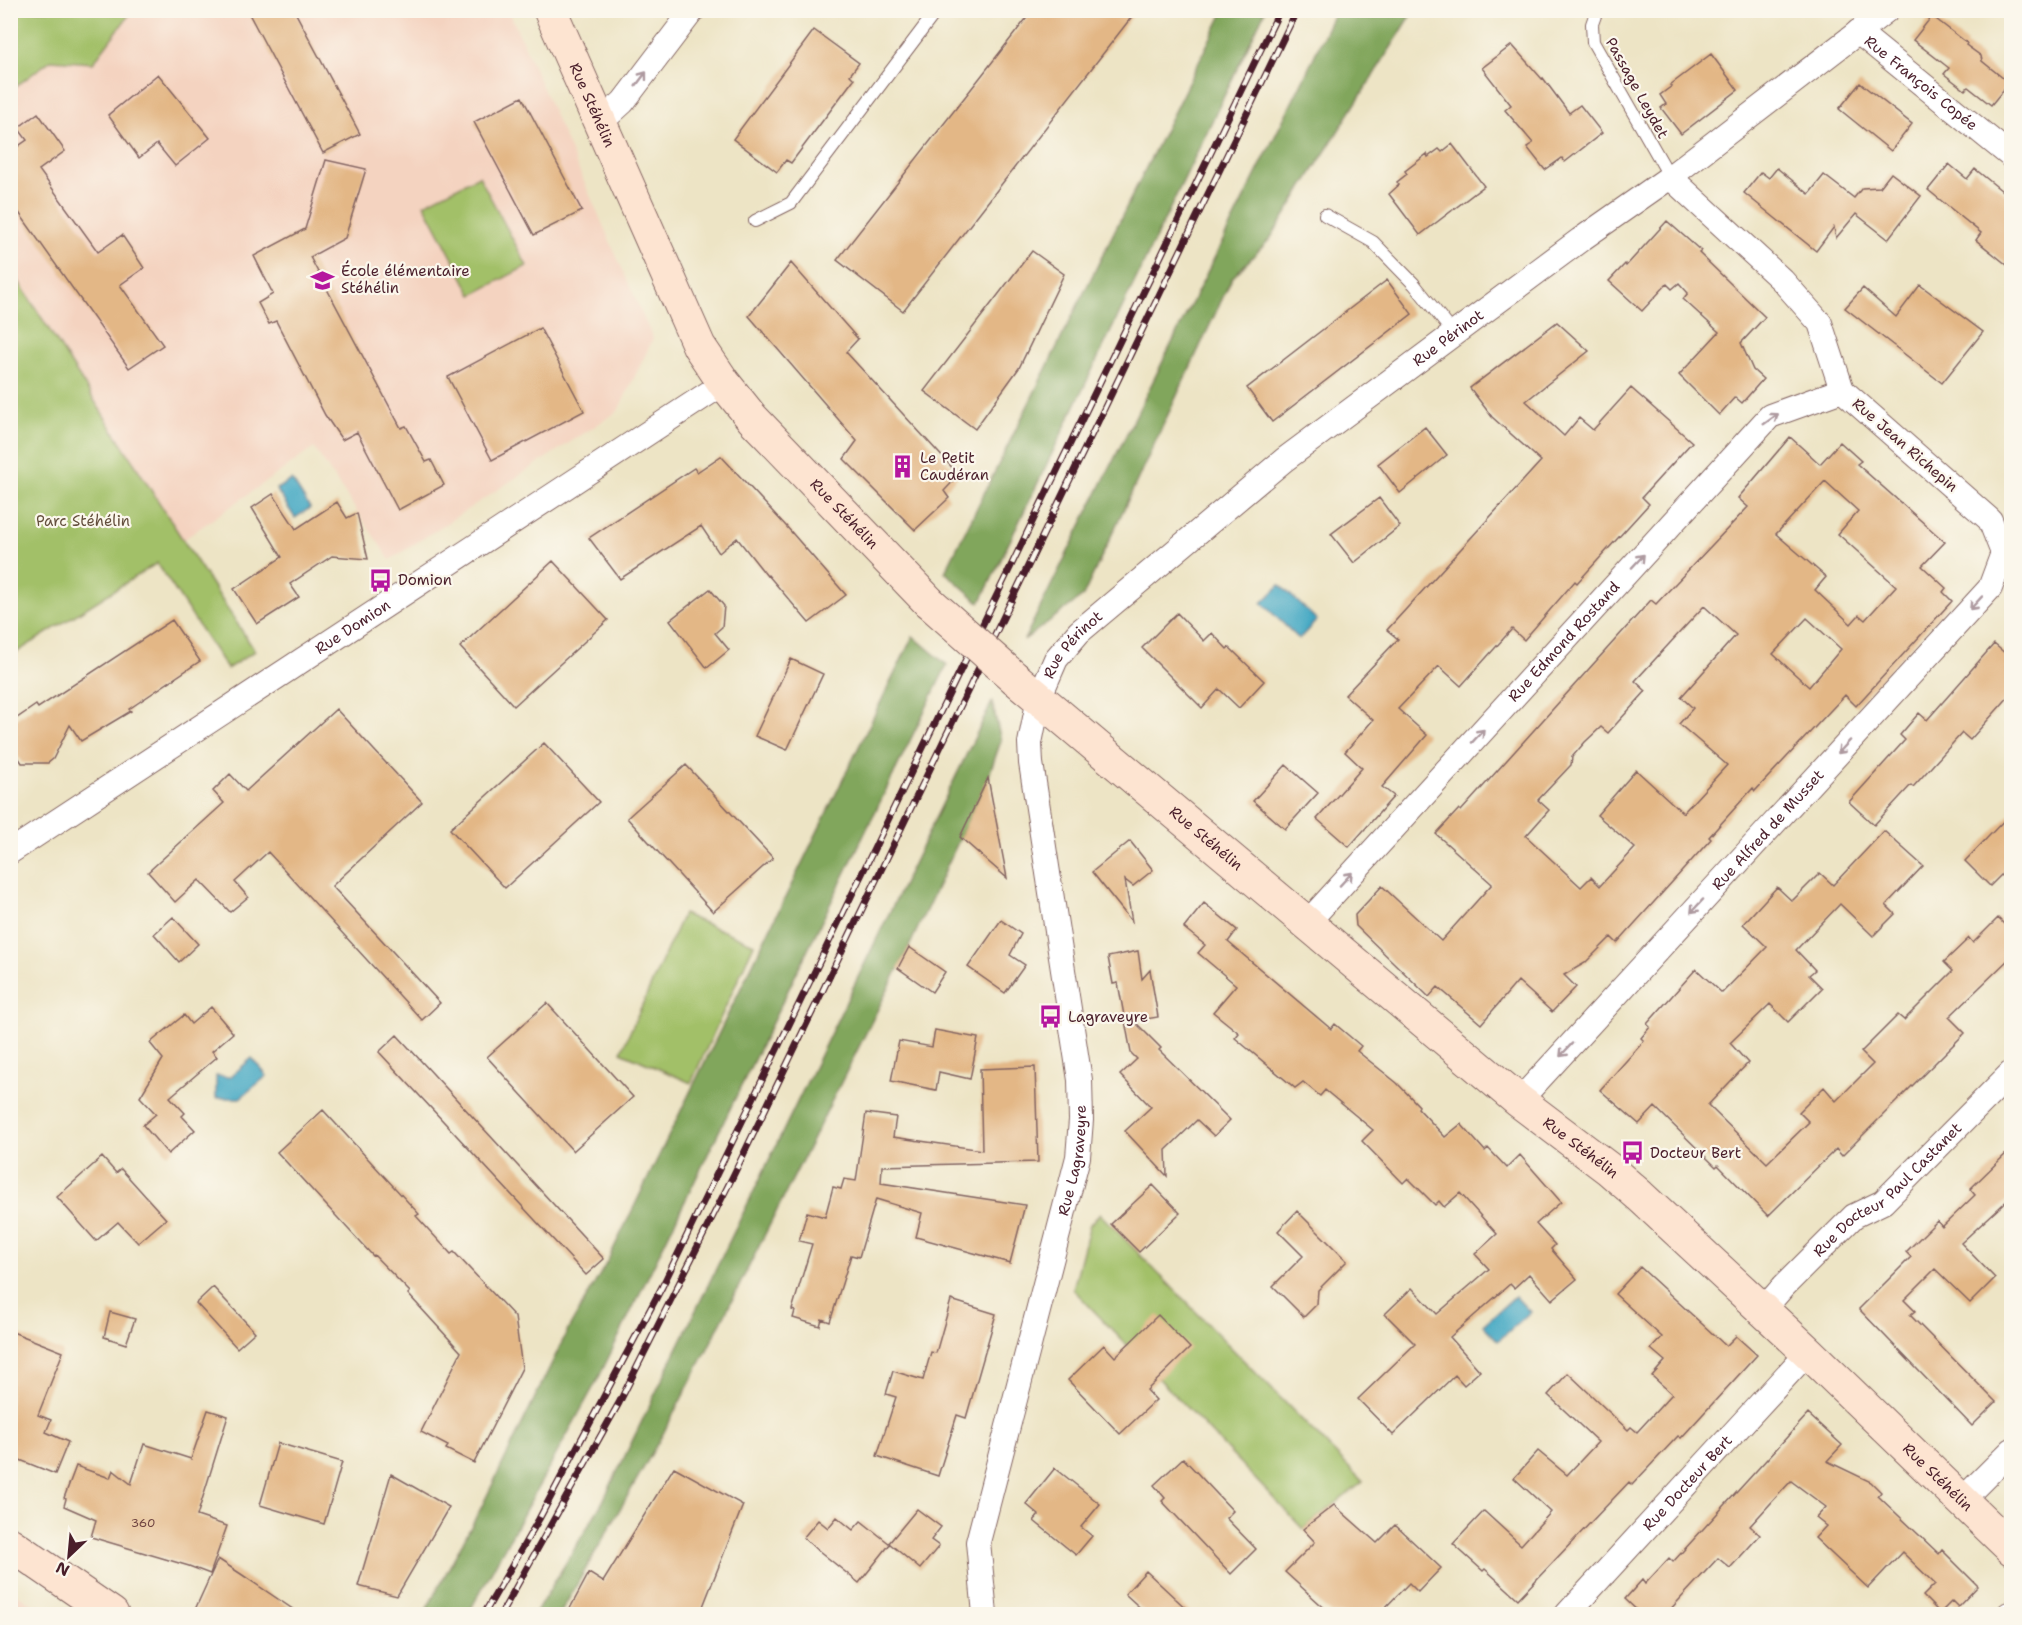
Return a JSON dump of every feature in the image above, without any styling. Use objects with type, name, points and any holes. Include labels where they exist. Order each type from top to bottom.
[{"type":"street","name":"Rue Stéhélin","points":[[550,10],[699,346],[759,426],[929,602],[1519,1101],[1624,1182],[1808,1352],[2012,1549]]},
{"type":"street","points":[[601,122],[623,102],[693,10]]},
{"type":"street","name":"Rue Périnot","points":[[1028,688],[1079,632],[1284,460],[1670,177],[1858,32],[1880,12]]},
{"type":"street","name":"Rue François Copée","points":[[1858,32],[2012,157]]},
{"type":"street","name":"Rue Jean Richepin","points":[[1670,177],[1782,280],[1820,323],[1842,390],[1990,520],[2003,553]]},
{"type":"street","name":"Rue Domion","points":[[10,852],[724,382]]},
{"type":"street","name":"Rue Edmond Rostand","points":[[1307,923],[1770,416],[1842,390]]},
{"type":"street","name":"Rue Alfred de Musset","points":[[1519,1101],[1990,588],[2003,553]]},
{"type":"street","name":"Rue Lagraveyre","points":[[985,1614],[978,1542],[1078,1157],[1081,1120],[1080,1080],[1031,763],[1028,688]]},
{"type":"street","name":"Rue Docteur Paul Castanet","points":[[1763,1310],[1854,1216],[1883,1202],[2012,1071]]},
{"type":"street","name":"Rue Docteur Bert","points":[[1567,1614],[1808,1352]]},
{"type":"street","points":[[1962,1500],[2012,1450]]},
{"type":"street","points":[[10,1544],[112,1614]]},
{"type":"lane","points":[[755,221],[790,203],[938,10]]},
{"type":"lane","name":"Passage Leydet","points":[[1597,10],[1592,24],[1593,42],[1670,177]]},
{"type":"lane","points":[[1324,215],[1373,242],[1414,284],[1454,334]]},
{"type":"shaded area","name":"École élémentaire Stéhélin","points":[[132,11],[509,11],[653,339],[618,411],[390,560],[314,448],[183,540],[11,268],[10,90],[51,60],[93,63]]},
{"type":"shaded area","points":[[11,1590],[48,1614],[11,1614]]},
{"type":"green space","points":[[11,10],[132,11],[93,63],[51,60],[11,90]]},
{"type":"green space","points":[[1224,11],[1265,11],[980,603],[945,572]]},
{"type":"green space","points":[[1335,11],[1414,11],[1270,239],[1232,278],[1083,596],[1024,640],[1306,74]]},
{"type":"green space","points":[[479,176],[527,266],[472,295],[424,204]]},
{"type":"green space","name":"Parc Stéhélin","points":[[10,268],[255,651],[227,669],[157,563],[11,656]]},
{"type":"green space","points":[[913,636],[947,665],[599,1377],[468,1614],[424,1614],[480,1510],[569,1328],[607,1262]]},
{"type":"green space","points":[[992,702],[1001,741],[988,778],[909,947],[664,1432],[560,1614],[535,1614],[602,1503]]},
{"type":"green space","points":[[683,914],[754,944],[691,1083],[621,1052]]},
{"type":"green space","points":[[1100,1214],[1363,1482],[1303,1529],[1073,1289],[1090,1224]]},
{"type":"water","points":[[292,480],[310,508],[295,518],[276,489]]},
{"type":"water","points":[[1280,585],[1317,620],[1299,639],[1262,603]]},
{"type":"water","points":[[252,1058],[267,1076],[240,1098],[216,1098],[216,1076],[230,1077]]},
{"type":"water","points":[[1515,1296],[1530,1312],[1498,1341],[1483,1325]]},
{"type":"building","points":[[247,10],[294,10],[360,134],[323,153]]},
{"type":"building","points":[[1033,10],[1137,10],[903,311],[837,260]]},
{"type":"building","points":[[1932,16],[1967,43],[1966,45],[1981,56],[1982,61],[2009,83],[1991,105],[1968,87],[1965,90],[1944,74],[1949,68],[1913,40]]},
{"type":"building","points":[[814,30],[859,63],[850,75],[854,79],[791,163],[786,160],[777,172],[733,139]]},
{"type":"building","points":[[1512,45],[1543,78],[1569,113],[1580,105],[1602,133],[1565,162],[1562,158],[1545,170],[1527,147],[1533,143],[1505,110],[1511,105],[1482,68]]},
{"type":"building","points":[[1711,54],[1738,90],[1681,134],[1661,108],[1666,104],[1660,95]]},
{"type":"building","points":[[158,74],[210,138],[175,166],[157,144],[139,158],[108,115]]},
{"type":"building","points":[[1860,83],[1912,124],[1891,151],[1839,109]]},
{"type":"building","points":[[522,97],[582,211],[534,235],[474,122]]},
{"type":"building","points":[[38,113],[65,151],[39,170],[98,252],[122,235],[144,268],[120,285],[163,345],[129,368],[10,200],[10,152],[27,140],[18,128]]},
{"type":"building","points":[[1452,144],[1484,186],[1420,235],[1389,194],[1399,185],[1397,182],[1407,174],[1405,171],[1427,154],[1428,157],[1439,149],[1442,152]]},
{"type":"building","points":[[326,160],[366,169],[345,238],[310,257],[401,428],[406,426],[426,462],[431,460],[444,485],[398,510],[357,432],[342,440],[325,415],[276,321],[269,324],[258,303],[273,294],[254,256],[305,229]]},
{"type":"building","points":[[1949,164],[1967,179],[1975,169],[2012,199],[2012,269],[1976,240],[1981,233],[1928,190]]},
{"type":"building","points":[[1777,168],[1809,194],[1824,175],[1854,198],[1862,188],[1880,187],[1891,173],[1921,196],[1888,239],[1856,214],[1836,238],[1834,227],[1816,251],[1744,193],[1761,172],[1769,178]]},
{"type":"building","points":[[1667,221],[1701,251],[1699,253],[1765,317],[1741,343],[1753,370],[1763,379],[1742,403],[1735,397],[1719,415],[1679,375],[1719,332],[1683,299],[1688,293],[1679,283],[1672,289],[1667,284],[1642,311],[1609,281]]},
{"type":"building","points":[[1032,251],[1064,274],[1019,368],[975,429],[924,391]]},
{"type":"building","points":[[791,263],[858,339],[846,352],[959,475],[944,491],[949,498],[915,530],[844,459],[857,441],[749,316]]},
{"type":"building","points":[[1387,280],[1412,314],[1272,422],[1247,388]]},
{"type":"building","points":[[1920,285],[1983,332],[1942,383],[1845,308],[1863,288],[1896,317]]},
{"type":"building","points":[[1557,322],[1589,351],[1526,401],[1564,436],[1579,418],[1593,430],[1631,388],[1692,442],[1642,497],[1649,504],[1577,583],[1575,581],[1524,640],[1512,629],[1461,686],[1439,666],[1398,709],[1427,735],[1382,787],[1394,796],[1349,847],[1317,819],[1362,768],[1345,752],[1373,720],[1345,695],[1398,639],[1387,630],[1541,461],[1492,417],[1470,388]]},
{"type":"building","points":[[540,328],[584,411],[492,460],[448,377]]},
{"type":"building","points":[[1425,427],[1447,455],[1400,493],[1378,464]]},
{"type":"building","points":[[1790,437],[1820,464],[1840,442],[1861,461],[1857,464],[1945,542],[1922,566],[1946,588],[1943,592],[1952,601],[1856,706],[1845,695],[1755,791],[1753,788],[1709,837],[1711,839],[1617,943],[1611,937],[1585,963],[1564,975],[1576,987],[1552,1012],[1518,981],[1481,1024],[1438,987],[1429,997],[1356,926],[1355,915],[1382,886],[1441,941],[1492,884],[1436,834],[1459,809],[1461,811],[1651,600],[1656,604],[1748,507],[1738,498]],"holes":[[[1825,481],[1858,511],[1838,534],[1896,586],[1865,620],[1859,615],[1851,624],[1815,590],[1826,577],[1776,534]],[[1704,606],[1736,635],[1681,697],[1693,708],[1679,724],[1727,765],[1683,813],[1636,770],[1597,815],[1635,848],[1600,886],[1591,877],[1581,887],[1526,836],[1549,810],[1538,800],[1571,765],[1572,757],[1601,727],[1608,733],[1646,691],[1635,681]],[[1807,618],[1841,649],[1809,687],[1773,654]]]},
{"type":"building","points":[[721,456],[846,595],[809,623],[737,538],[719,553],[701,526],[620,579],[589,538],[694,468],[697,472]]},
{"type":"building","points":[[273,494],[296,529],[337,502],[347,518],[357,513],[368,559],[332,556],[290,584],[299,597],[257,624],[234,589],[282,557],[252,508]]},
{"type":"building","points":[[1379,498],[1400,526],[1354,563],[1331,534]]},
{"type":"building","points":[[553,561],[608,620],[514,706],[460,647]]},
{"type":"building","points":[[710,589],[724,606],[722,627],[715,633],[729,650],[707,668],[670,620]]},
{"type":"building","points":[[1177,613],[1204,641],[1212,633],[1264,681],[1239,708],[1219,689],[1202,708],[1142,648]]},
{"type":"building","points":[[172,620],[200,661],[129,709],[131,711],[81,741],[70,725],[53,759],[48,763],[22,763],[10,745],[10,723],[36,705],[38,708]]},
{"type":"building","points":[[1994,644],[2012,659],[2012,693],[1970,740],[1962,733],[1913,787],[1911,785],[1874,825],[1849,802],[1905,740],[1900,735],[1919,713],[1927,720]]},
{"type":"building","points":[[791,659],[823,674],[787,750],[755,736]]},
{"type":"building","points":[[336,709],[422,802],[332,886],[440,1003],[422,1020],[268,852],[235,882],[248,897],[230,912],[199,880],[175,902],[148,872],[224,803],[213,791],[230,774],[246,791]]},
{"type":"building","points":[[544,743],[599,802],[505,888],[450,829]]},
{"type":"building","points":[[686,765],[773,858],[713,912],[627,818]]},
{"type":"building","points":[[1286,765],[1318,793],[1285,829],[1253,801]]},
{"type":"building","points":[[988,778],[1007,878],[960,837]]},
{"type":"building","points":[[2012,812],[2012,864],[1990,886],[1965,861]]},
{"type":"building","points":[[1884,831],[1923,866],[1886,905],[1895,914],[1873,936],[1840,904],[1796,950],[1815,970],[1809,975],[1822,988],[1788,1022],[1770,1004],[1730,1043],[1748,1063],[1708,1105],[1767,1163],[1809,1122],[1799,1112],[1824,1087],[1836,1101],[1873,1064],[1861,1052],[1898,1015],[1904,1020],[1953,971],[1944,962],[1969,938],[1973,943],[1998,918],[2012,932],[2012,956],[1949,1017],[1965,1033],[1842,1156],[1836,1149],[1768,1216],[1718,1165],[1716,1167],[1655,1107],[1639,1124],[1600,1090],[1644,1041],[1641,1038],[1650,1027],[1647,1024],[1696,969],[1722,993],[1767,947],[1743,924],[1777,887],[1792,901],[1820,873],[1833,885]]},
{"type":"building","points":[[1130,841],[1153,870],[1133,886],[1125,880],[1132,922],[1092,872]]},
{"type":"building","points":[[1204,903],[1237,930],[1228,942],[1331,1029],[1335,1024],[1361,1046],[1357,1051],[1397,1083],[1445,1137],[1461,1124],[1485,1151],[1488,1148],[1507,1168],[1520,1155],[1561,1202],[1536,1224],[1555,1245],[1551,1249],[1577,1279],[1552,1300],[1529,1274],[1514,1288],[1510,1284],[1450,1337],[1480,1371],[1464,1385],[1455,1375],[1393,1435],[1358,1399],[1415,1344],[1385,1314],[1412,1288],[1437,1314],[1489,1269],[1475,1254],[1497,1234],[1460,1193],[1444,1207],[1439,1201],[1435,1205],[1408,1178],[1403,1183],[1362,1141],[1373,1130],[1325,1090],[1320,1096],[1303,1082],[1295,1088],[1235,1038],[1239,1033],[1213,1012],[1236,985],[1198,953],[1205,945],[1184,928]]},
{"type":"building","points":[[173,917],[198,944],[179,962],[154,934]]},
{"type":"building","points":[[1001,920],[1021,934],[1010,955],[1025,965],[1005,993],[968,967]]},
{"type":"building","points":[[909,947],[945,972],[932,992],[898,968]]},
{"type":"building","points":[[1138,951],[1142,979],[1150,970],[1158,1017],[1134,1021],[1161,1048],[1159,1050],[1230,1120],[1214,1136],[1197,1120],[1166,1150],[1167,1176],[1125,1131],[1151,1107],[1120,1075],[1137,1059],[1131,1053],[1118,983],[1113,984],[1108,957]]},
{"type":"building","points":[[547,1003],[633,1097],[573,1151],[487,1057]]},
{"type":"building","points":[[211,1007],[233,1033],[212,1051],[217,1057],[170,1097],[185,1113],[182,1116],[195,1130],[168,1154],[143,1125],[156,1114],[140,1097],[163,1059],[150,1043],[184,1015],[191,1024]]},
{"type":"building","points":[[935,1030],[978,1038],[970,1079],[939,1072],[936,1090],[891,1081],[899,1041],[932,1047]]},
{"type":"building","points":[[397,1035],[604,1259],[586,1275],[379,1052]]},
{"type":"building","points":[[1035,1067],[1038,1162],[882,1166],[881,1183],[1025,1205],[1010,1263],[916,1237],[922,1213],[876,1199],[859,1257],[851,1255],[830,1322],[822,1319],[820,1326],[793,1318],[795,1311],[792,1310],[812,1244],[799,1241],[807,1212],[825,1217],[833,1187],[841,1189],[844,1179],[856,1181],[866,1113],[896,1117],[893,1137],[982,1150],[980,1069]]},
{"type":"building","points":[[323,1110],[419,1214],[416,1216],[451,1254],[454,1252],[515,1317],[522,1368],[474,1463],[446,1449],[448,1446],[421,1432],[461,1352],[408,1294],[410,1292],[373,1256],[277,1152]]},
{"type":"building","points":[[2012,1148],[2012,1196],[1961,1243],[1995,1278],[1970,1303],[1935,1269],[1904,1300],[1915,1311],[1910,1315],[1996,1402],[1972,1426],[1859,1309],[1911,1257],[1906,1252],[1937,1221],[1942,1227],[1975,1195],[1970,1189]]},
{"type":"building","points":[[102,1157],[116,1173],[121,1169],[166,1219],[138,1243],[118,1222],[96,1241],[57,1197]]},
{"type":"building","points":[[1153,1185],[1180,1213],[1139,1252],[1111,1224]]},
{"type":"building","points":[[1297,1211],[1347,1261],[1318,1290],[1317,1304],[1304,1317],[1273,1286],[1303,1256],[1278,1231]]},
{"type":"building","points":[[1640,1267],[1726,1346],[1736,1336],[1757,1355],[1681,1438],[1678,1436],[1632,1485],[1629,1482],[1518,1599],[1453,1544],[1484,1511],[1521,1545],[1551,1512],[1514,1478],[1538,1451],[1567,1475],[1598,1442],[1548,1395],[1568,1373],[1628,1430],[1631,1427],[1637,1432],[1672,1394],[1652,1376],[1665,1361],[1651,1349],[1662,1337],[1615,1294]]},
{"type":"building","points":[[213,1287],[255,1332],[237,1348],[196,1303]]},
{"type":"building","points":[[951,1300],[996,1314],[966,1418],[957,1415],[938,1476],[877,1456],[896,1397],[886,1394],[893,1371],[923,1380],[931,1352],[936,1353]]},
{"type":"building","points":[[110,1312],[135,1319],[126,1344],[104,1337]]},
{"type":"building","points":[[1158,1315],[1190,1348],[1147,1390],[1156,1400],[1120,1434],[1068,1380],[1104,1345],[1115,1357]]},
{"type":"building","points":[[10,1331],[63,1352],[38,1415],[51,1420],[46,1432],[68,1442],[55,1474],[10,1456]]},
{"type":"building","points":[[208,1410],[228,1416],[197,1516],[227,1526],[210,1574],[91,1537],[96,1520],[64,1506],[66,1499],[64,1498],[76,1466],[110,1478],[113,1470],[131,1484],[144,1444],[191,1459]]},
{"type":"building","points":[[1808,1414],[1842,1445],[1827,1461],[1871,1482],[1881,1492],[1878,1496],[1939,1554],[1942,1550],[1978,1586],[1958,1607],[1952,1601],[1940,1613],[1923,1596],[1935,1584],[1902,1552],[1868,1588],[1815,1538],[1826,1526],[1816,1518],[1826,1507],[1791,1481],[1750,1526],[1760,1535],[1730,1568],[1718,1558],[1666,1614],[1641,1614],[1625,1599],[1642,1580],[1645,1584],[1669,1558],[1673,1562]]},
{"type":"building","points":[[278,1443],[342,1462],[324,1524],[260,1505]]},
{"type":"building","points":[[1183,1458],[1233,1511],[1226,1518],[1256,1549],[1231,1574],[1162,1501],[1165,1498],[1154,1485]]},
{"type":"building","points":[[674,1467],[743,1505],[700,1614],[567,1614],[589,1573],[603,1582]]},
{"type":"building","points":[[1055,1468],[1100,1504],[1081,1527],[1092,1536],[1076,1555],[1034,1521],[1039,1515],[1026,1504]]},
{"type":"building","points":[[391,1474],[449,1507],[397,1596],[358,1586]]},
{"type":"building","points":[[1334,1505],[1377,1543],[1395,1525],[1441,1568],[1418,1592],[1409,1583],[1379,1614],[1331,1614],[1285,1572],[1315,1542],[1303,1529]]},
{"type":"building","points":[[917,1509],[941,1527],[931,1540],[939,1546],[920,1569],[889,1543]]},
{"type":"building","points":[[837,1517],[853,1530],[861,1521],[890,1544],[859,1583],[803,1538],[818,1520],[828,1528]]},
{"type":"building","points":[[218,1559],[241,1574],[300,1614],[193,1614]]},
{"type":"building","points":[[1146,1571],[1192,1614],[1147,1614],[1125,1594]]},
{"type":"railway","points":[[484,1614],[539,1519],[662,1287],[1280,10]]},
{"type":"railway","points":[[501,1614],[619,1403],[733,1176],[1297,10]]},
{"type":"place","name":"École élémentaire Stéhélin","points":[[323,280]]},
{"type":"place","name":"Le Petit Caudéran","points":[[902,467]]},
{"type":"place","name":"Domion","points":[[380,580]]},
{"type":"place","name":"Lagraveyre","points":[[1050,1017]]},
{"type":"place","name":"Docteur Bert","points":[[1632,1153]]}]
